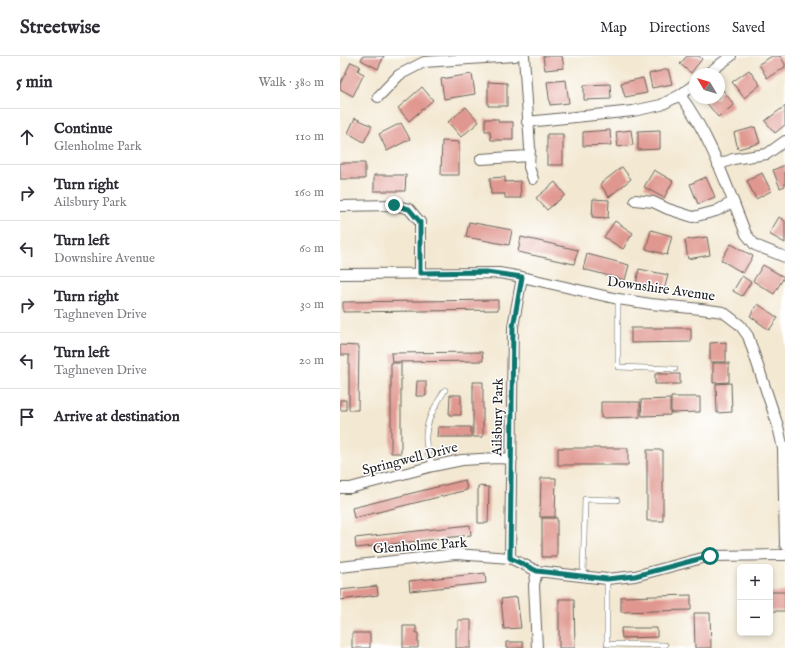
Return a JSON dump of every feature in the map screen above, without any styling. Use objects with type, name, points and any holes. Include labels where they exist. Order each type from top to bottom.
[{"type":"street","points":[[378,97],[399,75],[424,59],[515,56]]},
{"type":"street","points":[[524,56],[529,166],[533,179]]},
{"type":"street","points":[[714,68],[726,57]]},
{"type":"street","points":[[527,122],[634,111],[661,105],[689,88]]},
{"type":"street","points":[[680,95],[689,107],[710,146],[746,234],[755,245],[785,257]]},
{"type":"street","points":[[718,165],[733,159],[767,154],[785,141]]},
{"type":"street","points":[[481,158],[529,156]]},
{"type":"street","points":[[635,200],[653,202],[668,209],[693,217],[716,211],[733,202]]},
{"type":"street","points":[[340,206],[394,205],[409,209],[420,222],[420,273]]},
{"type":"street","name":"Downshire Avenue","points":[[340,274],[486,272],[522,277],[618,299],[651,304],[701,308],[723,312],[740,325],[748,336],[778,426],[783,449],[785,545]]},
{"type":"street","name":"Ailsbury Park","points":[[510,558],[513,327],[522,277]]},
{"type":"street","name":"Springwell Drive","points":[[340,488],[350,488],[433,466],[462,460],[498,458],[512,459]]},
{"type":"street","name":"Glenholme Park","points":[[340,567],[456,554],[510,558],[537,571],[607,579],[635,576],[710,556],[785,555]]},
{"type":"street","points":[[537,571],[534,585],[537,648]]},
{"type":"lane","points":[[618,299],[618,367],[675,369]]},
{"type":"lane","points":[[433,466],[427,447],[426,429],[430,417],[445,390]]},
{"type":"lane","points":[[583,577],[585,499],[617,500]]},
{"type":"lane","points":[[607,579],[607,644],[665,645]]},
{"type":"building","points":[[363,56],[384,56],[378,69],[361,60]]},
{"type":"building","points":[[543,56],[562,56],[564,68],[545,70]]},
{"type":"building","points":[[687,56],[699,56],[702,59],[695,68],[689,68],[689,71],[680,64]]},
{"type":"building","points":[[772,56],[780,56],[785,64],[785,67],[767,78],[759,64]]},
{"type":"building","points":[[351,62],[360,66],[358,71],[364,74],[353,96],[340,89],[340,84]]},
{"type":"building","points":[[668,69],[672,84],[652,88],[649,74]]},
{"type":"building","points":[[749,70],[760,85],[744,98],[732,82]]},
{"type":"building","points":[[472,74],[475,94],[444,99],[441,79]]},
{"type":"building","points":[[643,78],[647,93],[625,97],[621,83]]},
{"type":"building","points":[[566,80],[569,103],[550,105],[547,82]]},
{"type":"building","points":[[488,82],[507,83],[507,106],[488,106]]},
{"type":"building","points":[[610,84],[611,99],[584,100],[584,85]]},
{"type":"building","points":[[422,87],[433,100],[409,121],[398,108]]},
{"type":"building","points":[[725,93],[734,105],[718,117],[708,104],[725,104]]},
{"type":"building","points":[[785,106],[785,125],[775,133],[765,121]]},
{"type":"building","points":[[466,107],[479,122],[461,137],[448,122]]},
{"type":"building","points":[[355,118],[372,126],[364,142],[348,133]]},
{"type":"building","points":[[485,119],[498,119],[498,122],[513,122],[513,140],[491,140],[490,131],[485,131]]},
{"type":"building","points":[[401,123],[410,139],[387,151],[379,134]]},
{"type":"building","points":[[755,127],[760,143],[738,149],[734,133]]},
{"type":"building","points":[[610,130],[611,145],[583,146],[583,132]]},
{"type":"building","points":[[631,130],[633,145],[618,147],[616,132]]},
{"type":"building","points":[[660,130],[660,149],[638,150],[638,131]]},
{"type":"building","points":[[547,134],[563,134],[563,165],[547,165]]},
{"type":"building","points":[[442,141],[459,142],[459,175],[441,175]]},
{"type":"building","points":[[340,163],[365,163],[365,179],[340,179]]},
{"type":"building","points":[[785,165],[785,186],[780,188],[773,170]]},
{"type":"building","points":[[622,167],[631,179],[609,197],[600,184]]},
{"type":"building","points":[[654,170],[673,181],[664,198],[644,187]]},
{"type":"building","points":[[762,173],[771,191],[756,199],[747,181]]},
{"type":"building","points":[[374,175],[406,175],[405,191],[374,191]]},
{"type":"building","points":[[505,177],[505,182],[520,181],[521,198],[505,198],[505,194],[491,194],[490,178]]},
{"type":"building","points":[[706,177],[715,197],[698,204],[690,184]]},
{"type":"building","points":[[555,182],[565,195],[547,210],[536,198]]},
{"type":"building","points":[[593,199],[609,200],[608,218],[592,217]]},
{"type":"building","points":[[779,217],[785,221],[785,243],[769,234]]},
{"type":"building","points":[[615,221],[633,233],[623,249],[604,237]]},
{"type":"building","points":[[469,222],[512,230],[509,245],[466,237]]},
{"type":"building","points":[[651,230],[672,236],[667,255],[646,249]]},
{"type":"building","points":[[521,237],[578,250],[574,264],[518,252]]},
{"type":"building","points":[[707,237],[710,255],[688,259],[685,240]]},
{"type":"building","points":[[731,244],[753,256],[743,273],[721,260]]},
{"type":"building","points":[[587,254],[629,265],[625,280],[583,269]]},
{"type":"building","points":[[763,265],[784,277],[774,294],[753,281]]},
{"type":"building","points":[[639,269],[668,275],[664,290],[636,284]]},
{"type":"building","points":[[742,276],[751,282],[742,296],[733,291]]},
{"type":"building","points":[[498,300],[498,310],[343,312],[343,302]]},
{"type":"building","points":[[758,304],[778,318],[769,330],[750,316]]},
{"type":"building","points":[[631,328],[691,328],[691,342],[631,343]]},
{"type":"building","points":[[726,342],[726,362],[710,362],[710,343]]},
{"type":"building","points":[[340,345],[359,346],[358,410],[349,410],[349,355],[340,355]]},
{"type":"building","points":[[482,352],[483,361],[392,362],[391,353]]},
{"type":"building","points":[[391,363],[401,363],[401,453],[391,453]]},
{"type":"building","points":[[713,363],[729,363],[729,382],[713,383]]},
{"type":"building","points":[[655,374],[680,374],[680,384],[655,384]]},
{"type":"building","points":[[417,381],[426,381],[426,396],[416,396]]},
{"type":"building","points":[[473,382],[483,382],[483,437],[473,437]]},
{"type":"building","points":[[731,383],[732,412],[717,413],[716,384]]},
{"type":"building","points":[[450,395],[461,395],[461,415],[449,415]]},
{"type":"building","points":[[671,397],[700,397],[700,412],[671,413]]},
{"type":"building","points":[[670,399],[670,415],[642,416],[641,400]]},
{"type":"building","points":[[340,400],[346,400],[346,410],[340,410]]},
{"type":"building","points":[[601,402],[640,402],[640,417],[601,418]]},
{"type":"building","points":[[438,427],[471,427],[471,437],[437,437]]},
{"type":"building","points":[[558,448],[628,448],[628,465],[558,465]]},
{"type":"building","points":[[647,450],[663,450],[663,521],[647,521]]},
{"type":"building","points":[[541,478],[556,478],[555,517],[540,517]]},
{"type":"building","points":[[465,480],[467,490],[354,518],[352,508]]},
{"type":"building","points":[[478,486],[489,487],[488,523],[478,523]]},
{"type":"building","points":[[542,518],[557,518],[557,557],[542,557]]},
{"type":"building","points":[[470,525],[471,535],[356,548],[355,538]]},
{"type":"building","points":[[485,573],[486,583],[410,591],[409,581]]},
{"type":"building","points":[[377,586],[378,595],[340,600],[340,590]]},
{"type":"building","points":[[773,592],[785,592],[785,611],[773,611]]},
{"type":"building","points":[[691,595],[691,610],[621,612],[621,597]]},
{"type":"building","points":[[517,597],[521,628],[504,629],[501,599]]},
{"type":"building","points":[[559,599],[574,599],[575,648],[559,648]]},
{"type":"building","points":[[694,613],[710,613],[711,648],[695,648]]},
{"type":"building","points":[[458,620],[471,620],[471,648],[456,648],[456,628],[458,628]]},
{"type":"building","points":[[403,626],[416,626],[416,633],[418,633],[418,648],[403,648]]},
{"type":"building","points":[[621,628],[657,628],[657,637],[622,638]]},
{"type":"building","points":[[352,633],[370,633],[370,648],[352,648]]},
{"type":"building","points":[[506,642],[523,642],[523,648],[506,648]]},
{"type":"route","points":[[394,205],[409,209],[420,222],[420,273],[486,272],[522,277],[513,327],[510,558],[537,571],[607,579],[635,576],[710,556]]}]
